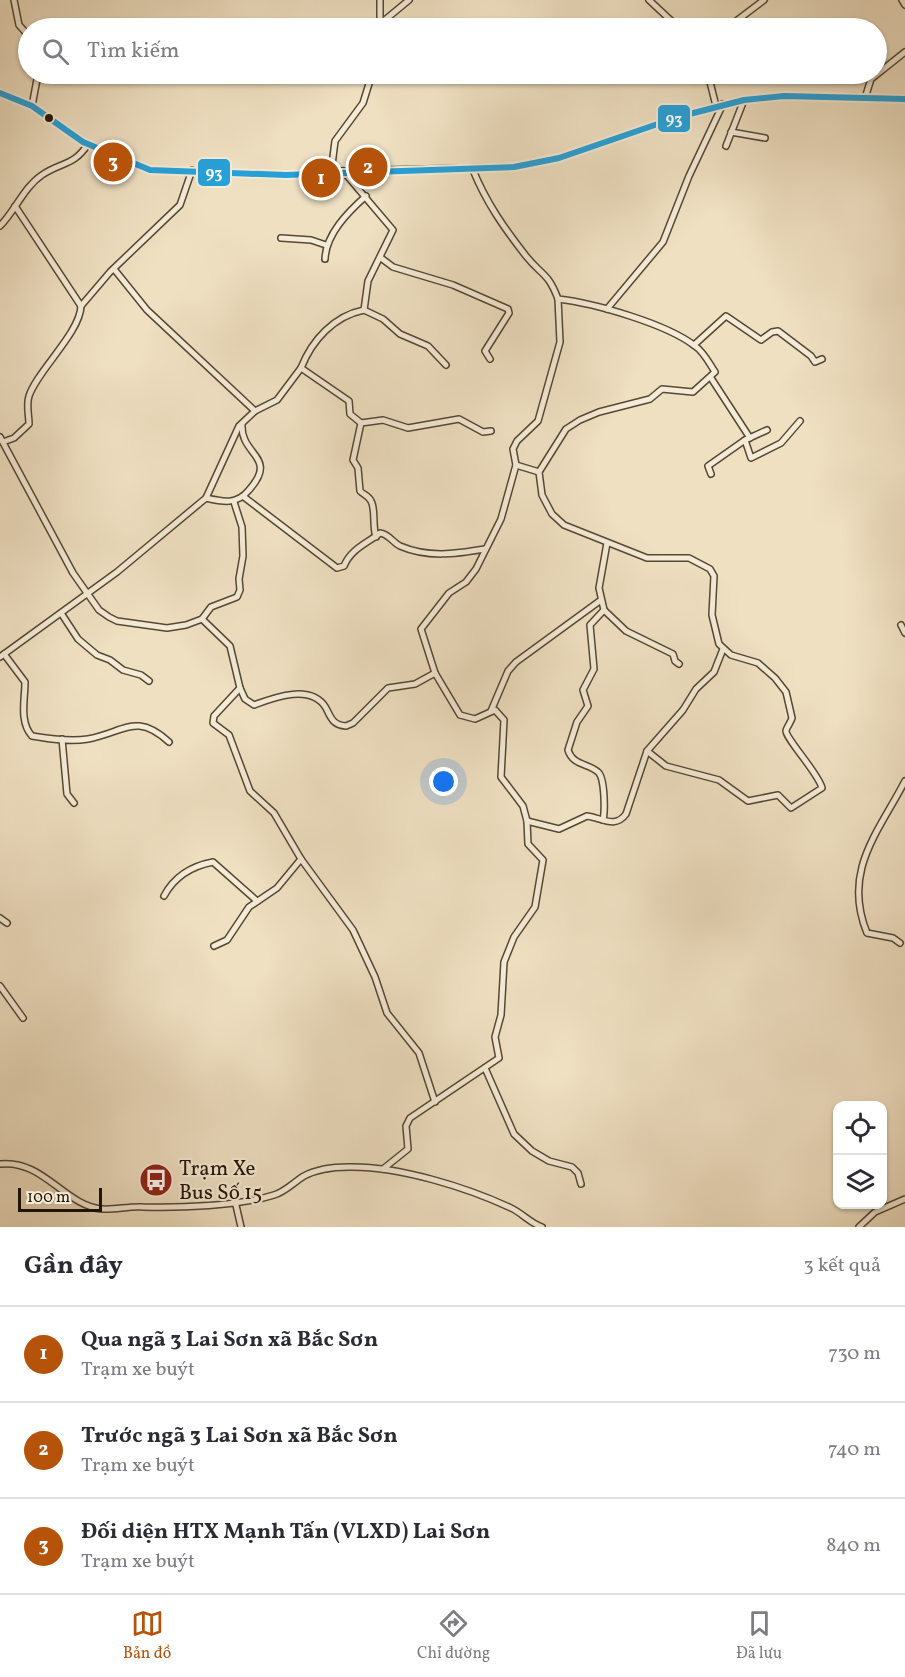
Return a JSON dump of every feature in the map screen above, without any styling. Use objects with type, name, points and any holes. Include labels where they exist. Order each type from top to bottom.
[{"type":"street","points":[[14,0],[18,20]]},
{"type":"street","points":[[380,0],[380,18]]},
{"type":"street","points":[[389,18],[409,0]]},
{"type":"street","points":[[649,0],[668,18]]},
{"type":"street","points":[[740,18],[764,0]]},
{"type":"street","points":[[902,0],[905,5]]},
{"type":"street","points":[[887,66],[905,52]]},
{"type":"street","points":[[32,106],[36,84]]},
{"type":"street","points":[[332,173],[335,141],[363,103],[369,84]]},
{"type":"street","points":[[710,84],[716,106]]},
{"type":"street","points":[[866,98],[870,84]]},
{"type":"street","points":[[0,93],[32,106],[88,144],[150,170],[286,175],[343,171],[473,170],[545,162],[716,106],[744,100],[784,96],[905,99]]},
{"type":"street","points":[[726,146],[744,100]]},
{"type":"street","points":[[607,309],[663,242],[689,176],[723,104]]},
{"type":"street","points":[[731,132],[765,138]]},
{"type":"street","points":[[0,226],[43,174],[74,161],[88,144]]},
{"type":"street","points":[[192,170],[180,205],[114,269],[81,306],[79,315],[54,360],[29,395],[29,424],[14,438],[2,440],[42,518],[88,594],[99,610],[117,621],[167,628],[195,623],[202,619],[211,607],[232,600],[239,594],[242,527],[234,501]]},
{"type":"street","points":[[383,1169],[408,1149],[407,1121],[499,1058],[495,1037],[501,1015],[505,956],[514,937],[535,907],[543,864],[528,844],[527,821],[523,806],[501,777],[505,724],[500,712],[491,711],[476,719],[460,715],[435,673],[422,633],[422,625],[449,593],[466,582],[476,569],[503,512],[516,465],[513,449],[517,441],[538,421],[560,342],[561,314],[558,300],[546,274],[527,258],[490,208],[473,170]]},
{"type":"street","points":[[343,171],[393,230],[368,281],[364,310]]},
{"type":"street","points":[[325,259],[326,245],[339,225],[366,196]]},
{"type":"street","points":[[15,206],[81,306]]},
{"type":"street","points":[[281,238],[311,240],[326,245]]},
{"type":"street","points":[[381,258],[393,267],[453,285],[508,309],[509,314],[485,351],[490,359]]},
{"type":"street","points":[[114,269],[147,310],[255,411]]},
{"type":"street","points":[[558,300],[607,309],[694,345],[715,372],[693,392],[662,389],[650,399],[624,404],[580,420],[561,436],[538,472],[542,495],[558,521],[607,543],[647,558],[689,558],[710,569],[714,576],[713,620],[716,637],[723,650],[758,663],[784,689],[792,718],[786,732],[822,785],[821,791],[791,808],[778,795],[748,801],[718,780],[666,766],[646,751]]},
{"type":"street","points":[[169,742],[157,732],[140,725],[86,739],[41,738],[29,733],[22,703],[25,682],[2,656],[88,594],[206,498],[243,422],[255,411],[277,400],[314,346],[342,315],[364,310],[383,319],[400,334],[429,346],[446,365]]},
{"type":"street","points":[[694,345],[726,316],[761,340],[772,332],[778,331],[811,356],[813,362],[822,359]]},
{"type":"street","points":[[301,368],[349,401],[350,414],[362,423],[383,420],[408,428],[459,419],[483,432],[491,431]]},
{"type":"street","points":[[711,378],[747,439],[748,455],[751,458],[782,443],[800,422]]},
{"type":"street","points":[[206,498],[234,501],[244,497],[262,473],[245,437],[243,422]]},
{"type":"street","points":[[362,423],[353,460],[358,468],[360,491],[370,498],[373,504],[372,524],[376,537]]},
{"type":"street","points":[[711,474],[708,466],[747,439],[767,430]]},
{"type":"street","points":[[516,465],[538,472]]},
{"type":"street","points":[[244,497],[337,568],[344,566],[350,553],[384,533],[399,545],[441,555],[485,549]]},
{"type":"street","points":[[607,543],[600,584],[604,610],[626,631],[673,654],[675,662],[680,664]]},
{"type":"street","points":[[491,711],[508,671],[516,662],[601,600]]},
{"type":"street","points":[[603,820],[601,776],[596,770],[573,759],[568,750],[578,719],[588,706],[583,690],[594,672],[590,625],[604,610]]},
{"type":"street","points":[[61,613],[78,639],[97,655],[149,681]]},
{"type":"street","points":[[202,619],[230,646],[240,688],[245,699],[254,705],[288,694],[302,694],[319,701],[333,721],[346,726],[353,723],[388,688],[415,684],[435,673]]},
{"type":"street","points":[[901,626],[905,633]]},
{"type":"street","points":[[527,821],[560,829],[582,816],[616,823],[623,818],[646,751],[683,710],[696,689],[714,672],[723,650]]},
{"type":"street","points":[[240,688],[214,716],[213,723],[229,735],[248,788],[274,813],[301,859],[352,930],[375,977],[387,1013],[419,1053],[435,1102]]},
{"type":"street","points":[[62,739],[67,794],[74,803]]},
{"type":"street","points":[[900,943],[893,938],[867,933],[859,895],[865,852],[904,786]]},
{"type":"street","points":[[214,946],[227,940],[249,908],[277,888],[301,859]]},
{"type":"street","points":[[164,896],[176,879],[194,868],[213,862],[257,901]]},
{"type":"street","points":[[0,918],[7,923]]},
{"type":"street","points":[[0,986],[22,1017]]},
{"type":"street","points":[[485,1068],[514,1134],[532,1151],[549,1161],[572,1167],[578,1173],[581,1184]]},
{"type":"street","points":[[0,1164],[21,1166],[42,1175],[81,1202],[96,1208],[176,1209],[235,1201],[276,1195],[313,1173],[344,1167],[383,1169],[446,1184],[509,1207],[542,1227]]},
{"type":"street","points":[[859,1227],[875,1212],[905,1198]]},
{"type":"street","points":[[235,1201],[241,1227]]},
{"type":"transit line","name":"93","points":[[0,93],[32,106],[83,142],[150,170],[286,175],[514,167],[559,158],[678,117],[744,100],[784,96],[905,99]]},
{"type":"place","name":"Đối diện HTX Mạnh Tấn (VLXD) Lai Sơn","points":[[113,162]]},
{"type":"place","name":"Trước ngã 3 Lai Sơn xã Bắc Sơn","points":[[368,167]]},
{"type":"place","name":"Qua ngã 3 Lai Sơn xã Bắc Sơn","points":[[321,178]]},
{"type":"place","name":"Trạm Xe Bus Số 15","points":[[156,1180]]}]
